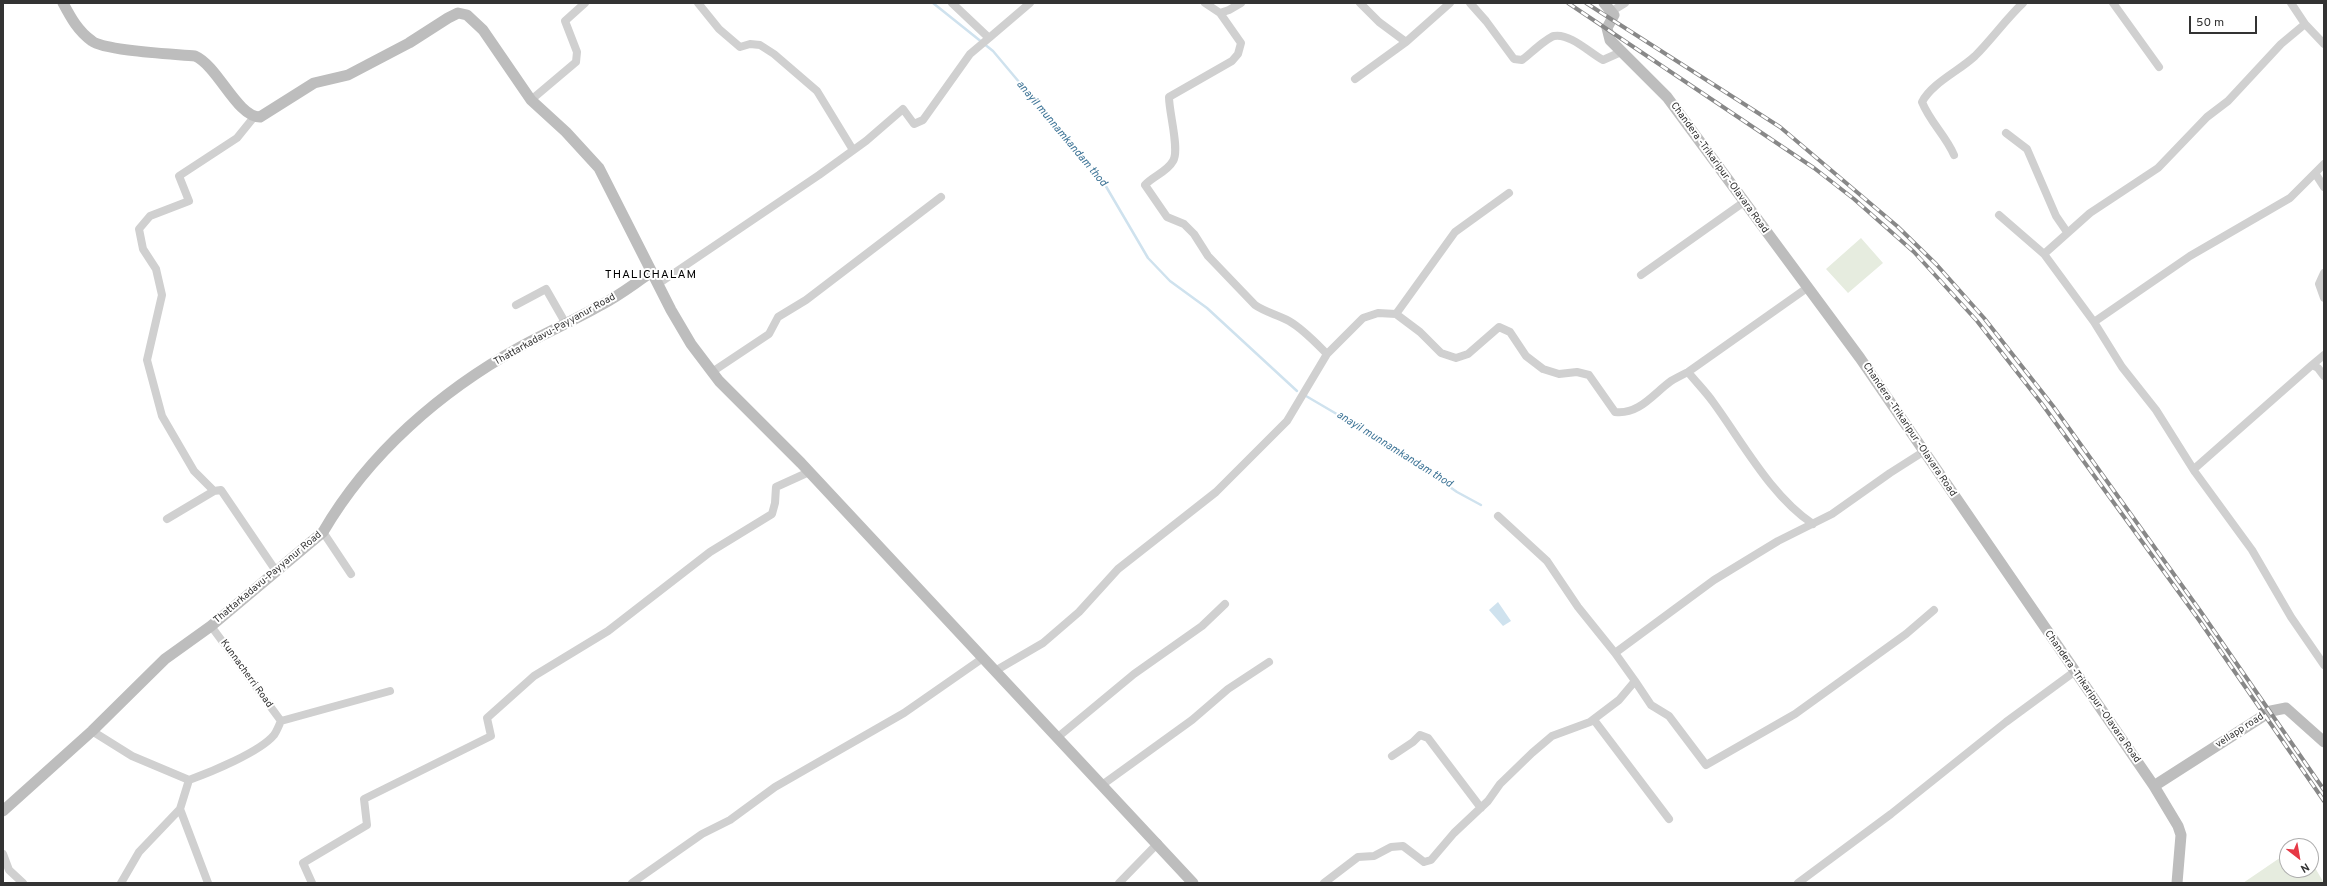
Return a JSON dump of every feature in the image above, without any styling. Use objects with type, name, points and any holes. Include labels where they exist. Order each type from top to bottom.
[{"type":"main road","points":[[63,3],[79,30],[94,43],[109,48],[195,56],[202,59],[210,66],[225,87],[254,117],[260,118],[314,83],[348,75],[458,13],[467,15],[483,30],[531,100],[566,132],[599,168],[658,284],[691,344],[712,372],[809,472],[1158,843],[1193,883]]},
{"type":"main road","points":[[1604,3],[1612,11]]},
{"type":"main road","name":"Chandera -Trikaripur -Olavara Road","points":[[1612,11],[1614,15],[1607,28],[1607,35],[1621,52],[1667,97],[1860,358],[2074,672],[2154,786],[2178,826],[2181,835],[2177,883]]},
{"type":"main road","name":"Thattarkadavu-Payyanur Road","points":[[3,811],[92,731],[165,659],[211,626],[323,532],[335,511],[360,478],[429,407],[520,347],[602,305],[652,272]]},
{"type":"main road","name":"vellapp road","points":[[2154,786],[2271,711],[2286,708],[2324,742]]},
{"type":"street","points":[[531,100],[576,62],[577,52],[565,21],[585,3]]},
{"type":"street","points":[[698,3],[719,29],[740,47],[750,44],[760,45],[774,54],[817,91],[853,150]]},
{"type":"street","points":[[952,3],[985,41]]},
{"type":"street","points":[[658,284],[853,150],[903,109],[914,124],[923,120],[970,54],[1030,3]]},
{"type":"street","points":[[1205,3],[1220,13],[1241,43],[1238,54],[1232,61],[1169,97],[1170,115],[1177,152],[1170,165],[1145,185],[1167,217],[1184,224],[1194,234],[1208,256],[1255,305],[1262,310],[1274,313],[1291,322],[1327,354]]},
{"type":"street","points":[[1220,13],[1229,10],[1240,3]]},
{"type":"street","points":[[1360,3],[1379,22],[1406,42]]},
{"type":"street","points":[[1355,79],[1406,42],[1450,3]]},
{"type":"street","points":[[1470,3],[1486,21],[1514,59],[1522,60],[1552,36],[1562,36],[1603,60],[1621,52]]},
{"type":"street","points":[[1612,11],[1625,3]]},
{"type":"street","points":[[1954,155],[1948,141],[1926,112],[1922,102],[1927,92],[1951,76],[1974,56],[2023,3]]},
{"type":"street","points":[[2113,3],[2159,67]]},
{"type":"street","points":[[2291,3],[2305,24],[2324,44]]},
{"type":"street","points":[[2044,254],[2107,200],[2158,168],[2207,117],[2228,101],[2281,44],[2305,24]]},
{"type":"street","points":[[214,491],[194,470],[162,416],[147,360],[162,295],[156,269],[143,249],[139,229],[150,216],[189,201],[179,176],[237,138],[254,117]]},
{"type":"street","points":[[2006,133],[2027,149],[2053,209],[2068,232]]},
{"type":"street","points":[[2094,322],[2190,256],[2290,198],[2324,164]]},
{"type":"street","points":[[2315,173],[2324,187]]},
{"type":"street","points":[[1396,314],[1455,232],[1509,193]]},
{"type":"street","points":[[712,372],[769,334],[778,317],[806,300],[940,197]]},
{"type":"street","points":[[1642,275],[1744,202]]},
{"type":"street","points":[[1999,215],[2044,254],[2094,322],[2122,367],[2156,410],[2194,469],[2252,550],[2291,616],[2324,665]]},
{"type":"street","points":[[2324,273],[2319,284],[2324,298]]},
{"type":"street","points":[[995,671],[1042,643],[1079,612],[1118,569],[1216,492],[1287,421],[1327,354],[1363,318],[1378,313],[1396,314],[1420,332],[1441,353],[1456,358],[1468,354],[1499,327],[1510,332],[1526,356],[1543,369],[1559,374],[1577,372],[1589,375],[1615,412],[1624,413],[1644,404],[1671,381],[1688,372],[1807,288]]},
{"type":"street","points":[[516,305],[546,289],[566,324]]},
{"type":"street","points":[[2194,469],[2324,355]]},
{"type":"street","points":[[2312,365],[2318,368],[2324,376]]},
{"type":"street","points":[[1688,372],[1713,402],[1779,494],[1798,514],[1814,524]]},
{"type":"street","points":[[1615,654],[1714,580],[1778,541],[1814,524],[1854,500],[1890,473],[1924,452]]},
{"type":"street","points":[[312,883],[303,862],[367,825],[364,799],[491,736],[487,718],[534,676],[608,630],[710,552],[772,514],[775,503],[776,487],[809,472]]},
{"type":"street","points":[[167,519],[214,491],[221,490],[276,571]]},
{"type":"street","points":[[1498,516],[1547,561],[1582,613],[1615,654],[1651,705],[1669,716],[1706,765],[1795,714],[1906,634],[1934,610]]},
{"type":"street","points":[[323,532],[351,574]]},
{"type":"street","points":[[1058,737],[1134,674],[1202,626],[1225,604]]},
{"type":"street","name":"Kunnacherri Road","points":[[211,626],[281,721]]},
{"type":"street","points":[[632,883],[702,834],[730,820],[775,787],[904,713],[983,658]]},
{"type":"street","points":[[1102,785],[1192,720],[1228,688],[1269,662]]},
{"type":"street","points":[[1798,883],[1891,814],[2006,722],[2074,672]]},
{"type":"street","points":[[1324,883],[1358,857],[1374,856],[1392,847],[1403,846],[1424,862],[1431,860],[1454,833],[1481,808],[1500,784],[1552,736],[1594,720],[1619,700],[1634,681]]},
{"type":"street","points":[[92,731],[132,756],[190,780],[218,770],[255,749],[274,735],[281,721],[390,691]]},
{"type":"street","points":[[1594,720],[1669,819]]},
{"type":"street","points":[[1392,756],[1413,742],[1420,735],[1428,738],[1481,808]]},
{"type":"street","points":[[121,883],[139,852],[180,809],[190,780]]},
{"type":"street","points":[[180,809],[208,883]]},
{"type":"street","points":[[1119,883],[1158,843]]},
{"type":"street","points":[[3,854],[9,870],[23,883]]},
{"type":"shaded area","points":[[1861,238],[1883,263],[1848,293],[1826,269]]},
{"type":"shaded area","points":[[2279,858],[2279,878],[2319,878],[2319,875],[2324,883],[2243,883]]},
{"type":"water","points":[[1498,602],[1511,621],[1503,626],[1489,610]]},
{"type":"waterway","name":"anayil munnamkandam thod","points":[[933,3],[993,51],[1104,183],[1148,258],[1170,281],[1207,308],[1297,391]]},
{"type":"waterway","name":"anayil munnamkandam thod","points":[[1306,396],[1393,447],[1457,492],[1481,505]]},
{"type":"railway","points":[[1568,3],[1814,168],[1854,199],[1914,252],[1977,321],[2042,404],[2199,620],[2324,801]]},
{"type":"railway","points":[[1586,3],[1780,127],[1897,226],[1936,264],[1984,318],[2053,406],[2201,612],[2324,790]]},
{"type":"district","name":"THALICHALAM","points":[[651,276]]}]
